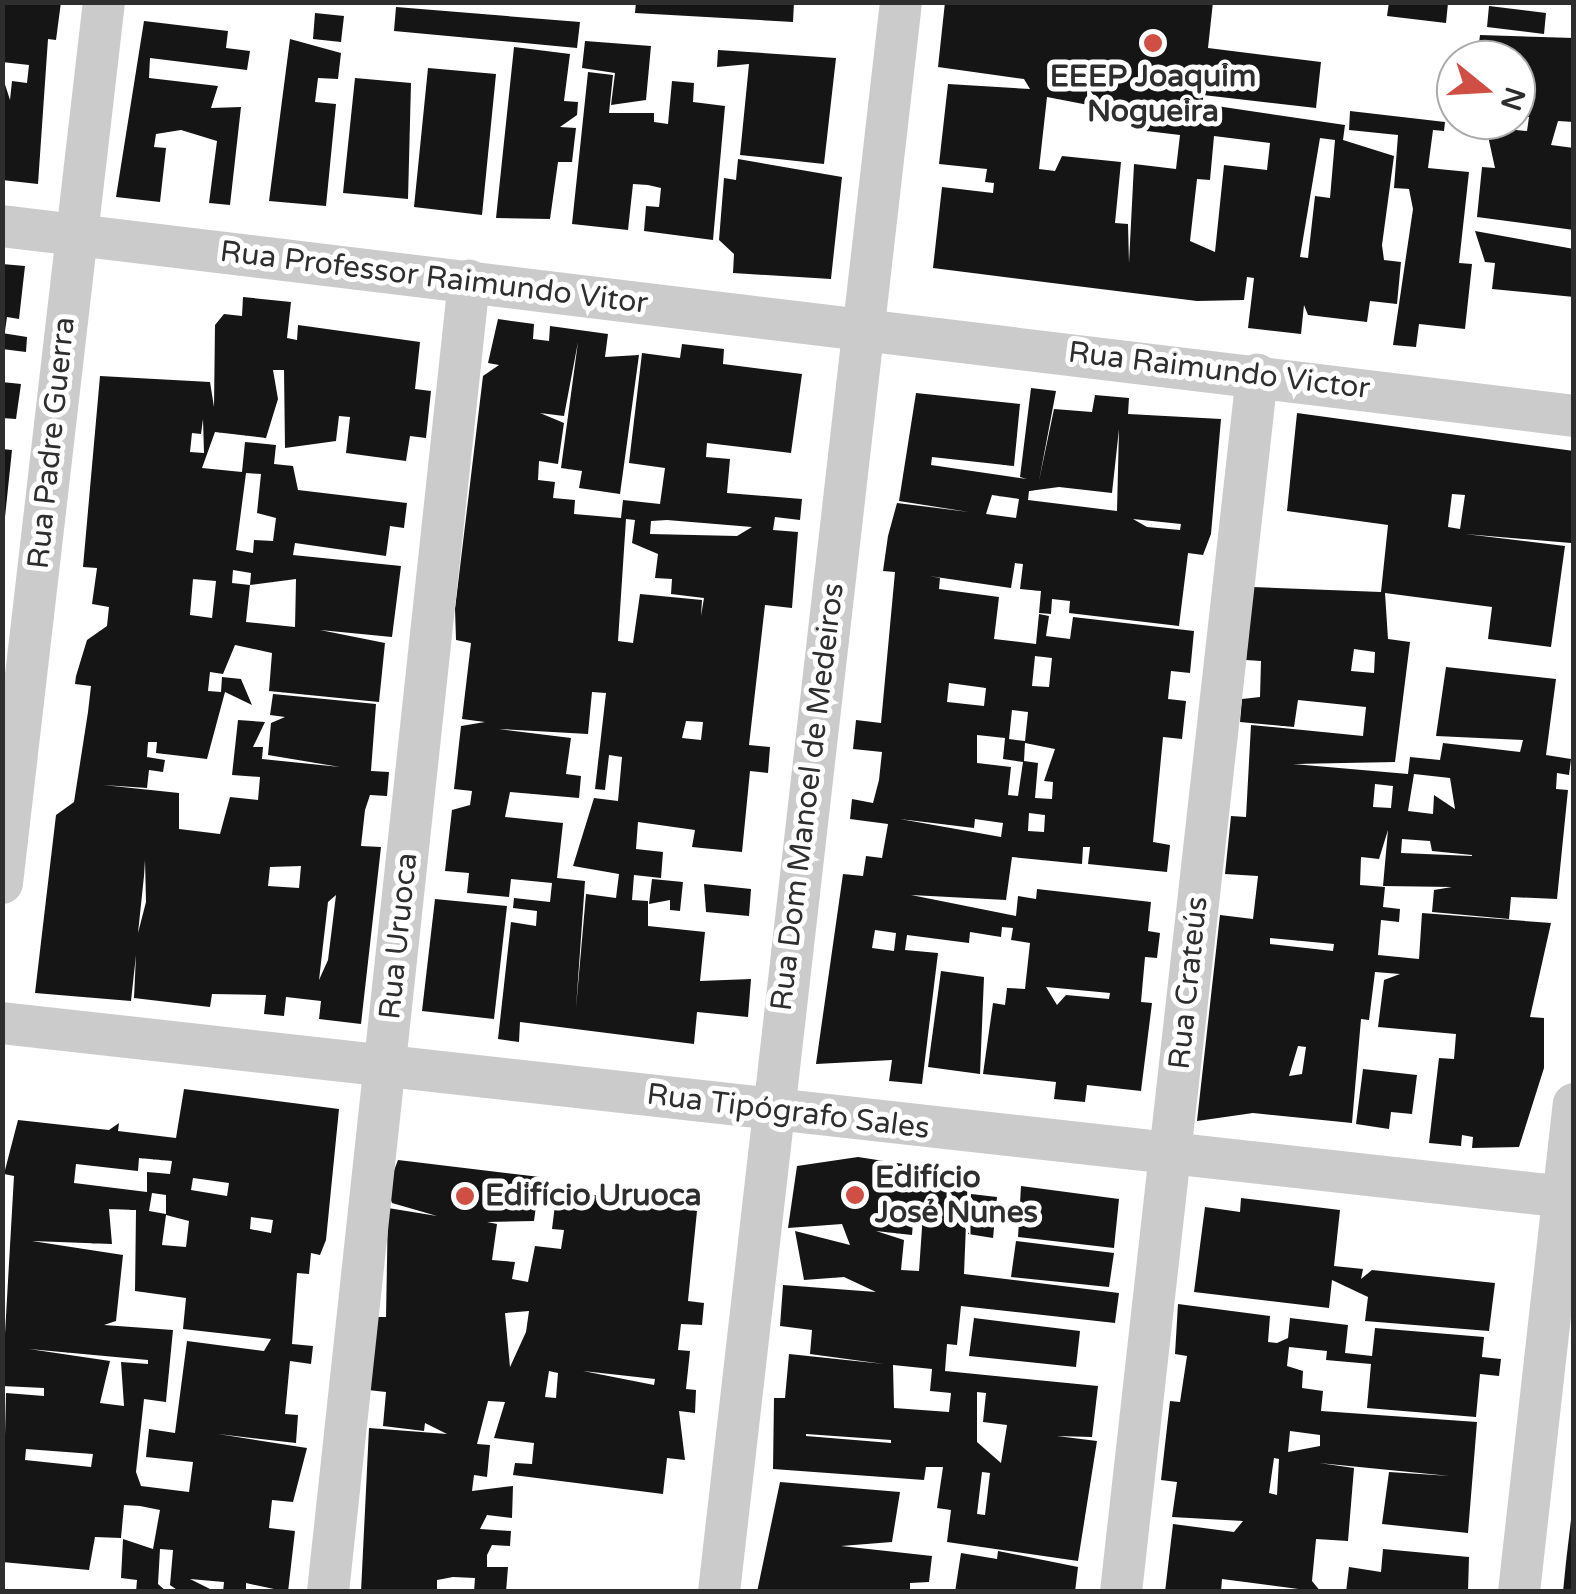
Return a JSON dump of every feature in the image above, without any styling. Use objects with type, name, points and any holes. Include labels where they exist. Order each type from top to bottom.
[{"type":"street","name":"Rua Padre Guerra","points":[[2,883],[104,2]]},
{"type":"street","name":"Rua Dom Manoel de Medeiros","points":[[720,1592],[770,1110],[901,2]]},
{"type":"street","name":"Rua Professor Raimundo Vitor","points":[[2,226],[865,329]]},
{"type":"street","name":"Rua Uruoca","points":[[328,1592],[469,282]]},
{"type":"street","name":"Rua Raimundo Victor","points":[[865,329],[1574,416]]},
{"type":"street","name":"Rua Crateús","points":[[1121,1592],[1257,375]]},
{"type":"street","name":"Rua Tipógrafo Sales","points":[[2,1023],[1569,1197]]},
{"type":"street","points":[[1520,1592],[1569,1197],[1574,1104]]},
{"type":"building","points":[[2,2],[61,2],[56,40],[48,39],[38,184],[2,180],[2,75],[10,100],[12,81],[27,83],[29,65],[2,62]]},
{"type":"building","points":[[636,2],[794,2],[793,22],[635,13]]},
{"type":"building","points":[[945,2],[1213,2],[1208,48],[1321,62],[1316,108],[1203,95],[1203,104],[1345,125],[1343,140],[1394,156],[1382,245],[1384,260],[1401,262],[1397,304],[1370,301],[1367,322],[1308,315],[1304,305],[1301,334],[1248,328],[1254,278],[1247,277],[1244,300],[1197,301],[933,268],[942,187],[993,193],[994,183],[985,182],[987,169],[939,164],[948,84],[1030,89],[1024,79],[938,67]],"holes":[[[1047,97],[1140,115],[1138,130],[1180,135],[1176,169],[1134,164],[1129,263],[1128,224],[1115,223],[1121,162],[1062,156],[1055,171],[1039,169]],[[1214,136],[1270,143],[1267,170],[1224,165],[1215,252],[1190,241],[1197,179],[1210,180]],[[1320,138],[1335,140],[1330,198],[1315,196],[1308,258],[1300,257]]]},
{"type":"building","points":[[1389,2],[1448,3],[1446,23],[1387,16]]},
{"type":"building","points":[[1489,6],[1546,13],[1544,34],[1487,27]]},
{"type":"building","points":[[396,7],[580,22],[577,48],[394,31]]},
{"type":"building","points":[[315,13],[344,16],[341,42],[313,39]]},
{"type":"building","points":[[144,21],[228,31],[226,48],[250,51],[247,70],[150,58],[149,78],[218,86],[211,108],[241,107],[230,205],[209,203],[217,141],[181,130],[156,134],[154,147],[166,148],[160,202],[116,197]]},
{"type":"building","points":[[1480,35],[1574,38],[1574,122],[1558,121],[1551,145],[1574,148],[1574,230],[1477,217],[1482,167],[1495,168],[1489,140],[1536,140],[1536,40],[1479,40]]},
{"type":"building","points":[[290,39],[341,53],[338,79],[318,78],[315,102],[336,104],[326,206],[269,201]]},
{"type":"building","points":[[585,41],[651,46],[646,100],[611,105],[615,73],[582,68]]},
{"type":"building","points":[[514,47],[570,54],[564,101],[578,102],[577,115],[560,127],[576,128],[572,162],[558,162],[550,219],[496,218]]},
{"type":"building","points":[[718,50],[836,58],[824,164],[740,155],[749,64],[717,67]]},
{"type":"building","points":[[428,68],[496,74],[482,215],[414,207]]},
{"type":"building","points":[[588,72],[613,75],[609,113],[654,113],[654,122],[668,124],[672,81],[694,83],[693,102],[725,106],[713,240],[644,231],[646,206],[659,207],[661,188],[648,185],[633,184],[628,230],[572,224]]},
{"type":"building","points":[[355,78],[411,83],[408,199],[343,193]]},
{"type":"building","points":[[1350,111],[1436,121],[1428,168],[1469,172],[1459,263],[1472,264],[1465,329],[1419,324],[1416,347],[1393,345],[1413,209],[1409,189],[1394,188],[1398,135],[1349,130]]},
{"type":"building","points":[[738,159],[842,177],[831,279],[733,273],[734,254],[719,240],[724,178],[736,180]]},
{"type":"building","points":[[1475,231],[1574,249],[1574,297],[1492,289],[1495,263],[1485,262]]},
{"type":"building","points":[[2,264],[25,266],[19,319],[7,317],[5,331]]},
{"type":"building","points":[[243,297],[291,302],[287,338],[297,340],[298,325],[420,342],[415,389],[431,391],[426,438],[410,436],[406,461],[346,453],[350,417],[339,416],[336,441],[285,448],[284,370],[273,370],[278,399],[266,438],[215,432],[202,468],[242,472],[245,442],[276,445],[274,464],[293,466],[298,490],[407,503],[404,528],[390,526],[386,556],[295,543],[293,555],[401,566],[392,637],[320,630],[385,643],[379,702],[269,691],[272,653],[235,645],[223,674],[210,672],[208,691],[221,692],[222,677],[241,679],[252,705],[225,692],[207,759],[156,753],[157,742],[148,742],[147,757],[165,760],[163,772],[149,770],[147,788],[103,785],[179,793],[179,829],[220,834],[230,797],[258,800],[260,777],[232,775],[238,720],[265,722],[253,747],[263,747],[262,759],[340,767],[268,755],[271,723],[285,717],[270,715],[273,694],[376,704],[371,771],[389,772],[387,796],[370,795],[361,846],[381,847],[361,1024],[319,1019],[321,1001],[286,997],[284,1016],[264,1014],[266,995],[212,994],[210,1007],[134,998],[136,955],[131,1001],[35,993],[56,815],[74,802],[88,712],[91,686],[75,684],[76,676],[87,640],[107,626],[109,607],[92,604],[97,568],[83,567],[100,376],[210,382],[214,407],[215,325],[224,314],[242,316]],"holes":[[[203,419],[204,453],[190,452],[192,433],[201,434]],[[246,473],[261,474],[257,513],[276,518],[273,541],[254,540],[253,553],[236,550]],[[233,570],[251,573],[250,585],[232,583]],[[193,579],[216,581],[212,618],[190,615]],[[296,579],[295,627],[246,622],[250,585]],[[145,860],[146,902],[138,933],[144,876]],[[301,866],[299,888],[268,886],[270,867]],[[336,895],[328,960],[319,980],[328,902]]]},
{"type":"building","points":[[498,319],[534,324],[533,339],[549,341],[550,326],[608,334],[605,357],[639,355],[620,494],[579,488],[582,471],[561,468],[578,342],[564,416],[540,413],[564,423],[558,464],[539,461],[538,480],[555,482],[553,498],[575,500],[574,514],[621,518],[623,500],[660,504],[665,468],[629,463],[642,353],[680,358],[682,344],[724,349],[723,364],[802,374],[791,453],[707,443],[706,457],[730,459],[727,493],[802,499],[800,520],[775,517],[773,530],[798,532],[792,608],[765,605],[749,745],[770,747],[768,773],[750,771],[742,852],[692,847],[695,830],[638,822],[636,849],[663,852],[661,878],[634,875],[632,900],[648,901],[648,926],[705,932],[700,981],[751,979],[748,1017],[697,1012],[694,1044],[520,1022],[519,1042],[498,1039],[511,922],[536,926],[537,911],[513,908],[514,898],[550,902],[552,883],[511,879],[509,897],[467,893],[469,873],[445,871],[452,810],[470,805],[472,791],[454,789],[461,726],[485,722],[462,719],[471,643],[456,640],[455,609],[483,376],[499,365],[488,363]],"holes":[[[626,519],[635,520],[632,543],[658,554],[655,578],[672,579],[671,594],[704,598],[701,616],[702,600],[640,594],[633,643],[618,641]],[[667,520],[752,527],[737,536],[650,534],[651,521]],[[592,692],[606,693],[595,789],[605,790],[609,755],[622,757],[618,801],[594,798],[573,866],[619,874],[616,898],[586,894],[576,1008],[585,881],[557,878],[563,823],[505,817],[510,792],[579,798],[581,776],[566,774],[571,738],[499,729],[588,734]],[[686,721],[703,722],[701,740],[682,738]]]},
{"type":"building","points":[[2,333],[27,337],[26,352],[2,349]]},
{"type":"building","points":[[2,382],[21,384],[16,419],[2,418]]},
{"type":"building","points":[[1031,388],[1056,391],[1039,481],[1054,409],[1092,412],[1095,395],[1129,398],[1128,414],[1221,419],[1211,534],[1203,555],[1188,553],[1179,626],[1069,613],[1070,601],[1052,599],[1051,614],[1039,613],[1041,591],[1020,589],[1023,564],[1015,563],[1011,588],[929,576],[940,578],[939,589],[999,597],[994,639],[1036,644],[1039,614],[1049,616],[1046,636],[1070,639],[1073,617],[1194,631],[1190,673],[1171,671],[1168,699],[1186,701],[1182,739],[1163,737],[1153,842],[1170,845],[1167,872],[1088,864],[1090,847],[1083,847],[1082,864],[1012,857],[1006,900],[911,895],[1016,916],[1018,896],[1036,899],[1037,889],[1151,902],[1148,931],[1160,933],[1157,958],[1145,957],[1141,1002],[1152,1003],[1141,1091],[1087,1085],[1085,1102],[1054,1099],[1056,1082],[983,1074],[993,1003],[1005,1005],[1007,988],[1025,989],[1030,943],[1011,940],[1013,928],[1002,927],[1001,937],[970,932],[969,943],[907,935],[905,950],[938,953],[922,1084],[889,1081],[892,1060],[816,1064],[843,874],[863,876],[866,856],[882,858],[888,824],[850,819],[852,799],[873,803],[879,780],[882,752],[853,749],[856,720],[881,723],[895,572],[883,571],[897,503],[969,512],[899,501],[916,393],[1020,404],[1014,466],[932,457],[931,465],[1027,479],[1020,477]],"holes":[[[1119,429],[1117,511],[1028,500],[1029,491],[1059,487],[1112,493]],[[992,495],[1019,499],[1016,518],[986,514]],[[1133,519],[1181,524],[1180,530],[1147,527]],[[1035,656],[1052,658],[1049,687],[1032,686]],[[949,683],[986,688],[984,706],[947,702]],[[1012,710],[1028,712],[1025,741],[1009,739]],[[977,735],[1005,738],[1003,759],[1023,762],[1018,796],[1008,795],[1011,767],[977,763]],[[1025,743],[1055,749],[1044,781],[1053,782],[1052,799],[1035,798],[1038,763],[1024,761]],[[1029,813],[1045,815],[1044,832],[1028,831]],[[900,819],[974,828],[975,819],[1003,823],[1001,837]],[[875,930],[896,933],[894,951],[872,948]],[[1046,987],[1110,993],[1109,999],[1066,995],[1057,1005]]]},
{"type":"building","points":[[1297,413],[1574,451],[1571,543],[1465,534],[1565,546],[1551,647],[1488,639],[1492,607],[1385,593],[1388,639],[1410,642],[1395,762],[1293,764],[1408,774],[1410,757],[1440,760],[1443,743],[1520,752],[1523,740],[1436,736],[1446,667],[1556,679],[1546,755],[1571,759],[1569,775],[1557,773],[1556,789],[1568,790],[1557,899],[1511,897],[1509,919],[1432,912],[1434,890],[1452,887],[1383,886],[1388,830],[1379,859],[1361,857],[1360,885],[1385,887],[1383,907],[1400,909],[1399,922],[1381,920],[1378,955],[1419,959],[1422,913],[1551,923],[1530,1017],[1544,1018],[1544,1068],[1519,1147],[1472,1148],[1473,1137],[1462,1135],[1461,1146],[1429,1143],[1439,1058],[1454,1059],[1456,1034],[1378,1027],[1384,980],[1400,974],[1375,972],[1369,1020],[1361,1019],[1352,1123],[1253,1113],[1197,1121],[1220,915],[1253,919],[1258,876],[1225,874],[1231,816],[1246,817],[1251,725],[1363,736],[1366,707],[1298,700],[1294,727],[1240,722],[1242,699],[1260,697],[1261,661],[1246,660],[1253,587],[1381,592],[1388,525],[1287,511]],"holes":[[[1452,494],[1465,495],[1460,529],[1448,527]],[[1354,649],[1375,652],[1374,673],[1351,671]],[[1414,774],[1450,778],[1455,809],[1434,795],[1433,814],[1408,811]],[[1375,784],[1393,786],[1391,808],[1373,807]],[[1402,839],[1430,841],[1432,851],[1472,856],[1401,853]],[[1270,938],[1334,944],[1333,951],[1270,944]],[[1298,1046],[1306,1047],[1302,1074],[1289,1076]]]},
{"type":"building","points":[[2,449],[12,450],[5,517],[2,516]]},
{"type":"building","points":[[652,879],[683,882],[680,911],[670,910],[670,900],[649,904]]},
{"type":"building","points":[[704,884],[751,889],[749,916],[706,912]]},
{"type":"building","points":[[435,899],[507,906],[494,1019],[422,1011]]},
{"type":"building","points":[[941,971],[984,977],[980,1074],[928,1067]]},
{"type":"building","points":[[1363,1069],[1417,1075],[1412,1114],[1391,1112],[1389,1129],[1356,1124]]},
{"type":"building","points":[[184,1089],[339,1109],[326,1240],[320,1255],[311,1253],[309,1274],[297,1273],[292,1344],[313,1346],[311,1364],[290,1361],[285,1414],[298,1415],[296,1443],[218,1434],[307,1448],[293,1502],[272,1500],[269,1528],[295,1531],[288,1592],[246,1583],[246,1592],[223,1592],[224,1582],[190,1579],[216,1592],[180,1592],[170,1585],[173,1550],[160,1549],[158,1584],[167,1592],[136,1592],[137,1580],[121,1578],[123,1539],[153,1549],[160,1510],[140,1506],[124,1505],[121,1538],[95,1537],[89,1570],[2,1562],[6,1393],[44,1396],[44,1388],[2,1386],[14,1176],[4,1174],[18,1120],[109,1130],[119,1123],[118,1131],[176,1138]],"holes":[[[139,1158],[172,1161],[170,1174],[147,1172],[147,1192],[74,1183],[76,1164],[138,1171]],[[193,1178],[229,1183],[227,1196],[191,1190]],[[152,1193],[166,1195],[166,1214],[149,1211]],[[109,1209],[136,1210],[135,1291],[186,1298],[183,1329],[271,1339],[264,1351],[187,1341],[175,1433],[149,1429],[146,1457],[193,1462],[189,1492],[141,1486],[136,1472],[144,1399],[166,1402],[173,1330],[104,1325],[116,1321],[123,1255],[32,1241],[112,1244]],[[166,1215],[189,1221],[186,1247],[162,1245]],[[251,1217],[273,1220],[271,1233],[250,1229]],[[29,1349],[148,1360],[148,1364],[121,1362],[124,1406],[100,1403],[110,1361]],[[26,1449],[93,1454],[91,1467],[25,1460]]]},
{"type":"building","points":[[858,1157],[968,1174],[964,1274],[1119,1293],[1115,1323],[961,1306],[957,1345],[947,1344],[945,1371],[1098,1386],[1092,1437],[1057,1436],[1097,1441],[1078,1561],[947,1542],[951,1510],[937,1508],[943,1467],[926,1467],[924,1480],[773,1469],[774,1398],[785,1398],[789,1354],[884,1364],[810,1354],[812,1330],[780,1326],[783,1285],[876,1292],[844,1277],[804,1280],[795,1231],[850,1245],[842,1224],[788,1228],[797,1166]],"holes":[[[914,1211],[923,1213],[919,1271],[901,1270],[904,1240],[876,1231],[912,1235]],[[893,1365],[932,1369],[930,1391],[951,1393],[949,1412],[894,1408]],[[977,1392],[986,1393],[983,1422],[1007,1425],[1001,1463],[977,1442]],[[806,1434],[891,1440],[806,1436]],[[982,1472],[990,1473],[985,1515],[977,1514]]]},
{"type":"building","points":[[398,1160],[540,1177],[534,1221],[487,1222],[497,1224],[492,1260],[515,1262],[512,1279],[528,1282],[535,1246],[561,1249],[564,1230],[552,1229],[557,1189],[697,1211],[688,1301],[704,1303],[702,1325],[681,1324],[678,1350],[690,1351],[686,1389],[696,1390],[695,1413],[679,1411],[685,1460],[667,1458],[663,1494],[513,1475],[515,1463],[532,1464],[534,1443],[494,1438],[505,1402],[488,1401],[477,1444],[490,1445],[487,1477],[474,1475],[472,1491],[513,1486],[512,1518],[487,1515],[480,1529],[511,1531],[510,1546],[492,1545],[487,1555],[487,1567],[508,1567],[506,1592],[474,1592],[475,1578],[453,1577],[437,1580],[437,1592],[361,1592],[369,1428],[447,1434],[425,1423],[424,1431],[383,1426],[386,1392],[368,1390],[369,1317],[386,1317],[388,1208],[437,1216],[392,1203],[387,1189]],"holes":[[[529,1311],[526,1332],[510,1367],[505,1313]],[[549,1371],[558,1373],[556,1398],[545,1397]],[[583,1371],[655,1379],[654,1385]]]},
{"type":"building","points":[[1021,1186],[1119,1199],[1114,1248],[1018,1237]]},
{"type":"building","points":[[971,1194],[997,1197],[993,1238],[968,1234]]},
{"type":"building","points":[[1241,1198],[1340,1210],[1334,1266],[1363,1269],[1361,1279],[1372,1270],[1495,1283],[1489,1331],[1365,1321],[1368,1297],[1332,1280],[1329,1308],[1194,1292],[1205,1207],[1240,1212]]},
{"type":"building","points":[[1016,1241],[1114,1253],[1109,1287],[1011,1277]]},
{"type":"building","points":[[1178,1304],[1270,1316],[1268,1342],[1288,1338],[1290,1318],[1348,1325],[1345,1353],[1372,1356],[1375,1328],[1484,1337],[1482,1357],[1501,1359],[1499,1376],[1480,1374],[1476,1417],[1367,1408],[1371,1364],[1326,1360],[1327,1351],[1289,1347],[1287,1366],[1303,1371],[1302,1388],[1323,1391],[1321,1411],[1477,1422],[1468,1533],[1382,1524],[1389,1472],[1450,1476],[1319,1463],[1354,1468],[1348,1541],[1316,1539],[1312,1581],[1321,1592],[1222,1579],[1221,1592],[1165,1592],[1173,1524],[1234,1532],[1243,1521],[1172,1517],[1177,1482],[1161,1480],[1170,1401],[1180,1402],[1187,1356],[1175,1354]],"holes":[[[1290,1431],[1320,1435],[1320,1446],[1288,1452]],[[1274,1458],[1279,1459],[1277,1495],[1269,1493]]]},
{"type":"building","points":[[974,1318],[1080,1331],[1076,1367],[969,1356]]},
{"type":"building","points":[[780,1482],[900,1492],[892,1542],[841,1546],[932,1556],[929,1582],[910,1583],[910,1592],[757,1592]]},
{"type":"building","points":[[1571,1520],[1574,1592],[1563,1592],[1566,1562]]},
{"type":"building","points":[[1383,1549],[1469,1557],[1468,1592],[1346,1592],[1349,1567],[1381,1572]]},
{"type":"building","points":[[998,1551],[1078,1567],[1075,1592],[955,1592],[961,1553],[997,1559]]},
{"type":"place","name":"EEEP Joaquim Nogueira","points":[[1153,43]]},
{"type":"place","name":"Edifício José Nunes","points":[[855,1195]]},
{"type":"place","name":"Edifício Uruoca","points":[[465,1196]]}]
